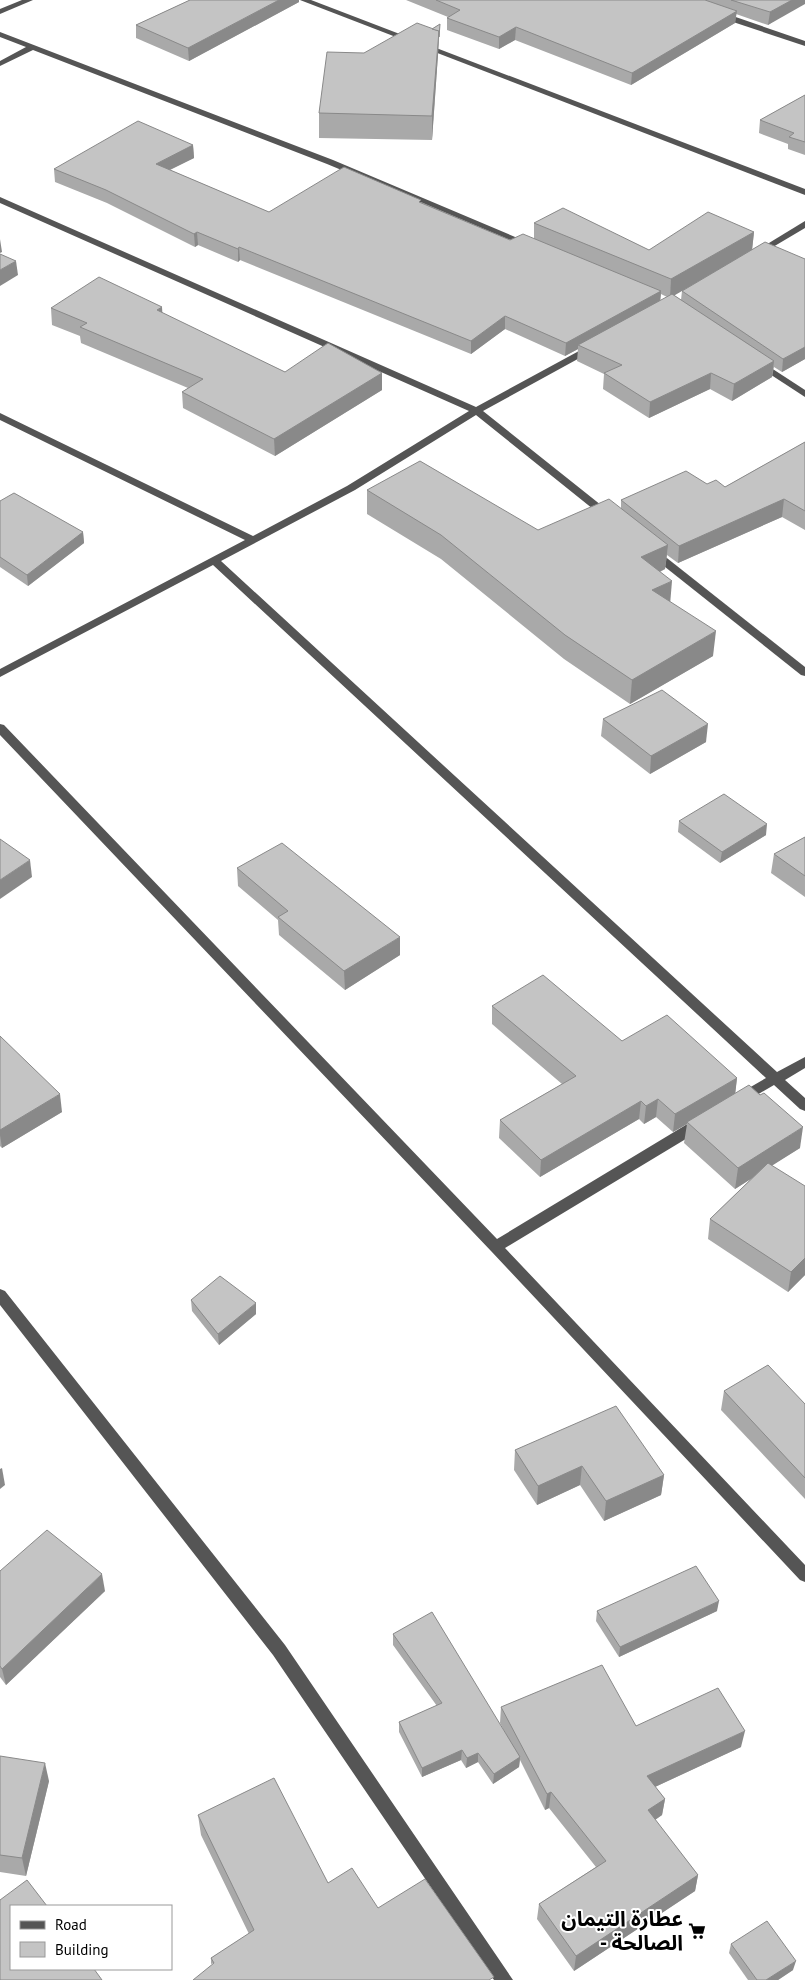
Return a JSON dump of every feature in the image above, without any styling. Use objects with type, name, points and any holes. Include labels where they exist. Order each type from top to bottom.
[{"type":"street","points":[[0,12],[29,0]]},
{"type":"street","points":[[304,0],[805,192]]},
{"type":"street","points":[[715,13],[805,44]]},
{"type":"street","points":[[0,34],[330,162],[538,248]]},
{"type":"street","points":[[0,64],[34,46]]},
{"type":"street","points":[[0,200],[476,411],[614,521]]},
{"type":"street","points":[[746,259],[805,224]]},
{"type":"street","points":[[0,674],[351,488],[476,411],[603,341]]},
{"type":"street","points":[[750,357],[805,394]]},
{"type":"street","points":[[0,416],[253,540]]},
{"type":"street","points":[[644,545],[805,672]]},
{"type":"street","points":[[214,561],[805,1106]]},
{"type":"street","points":[[0,728],[496,1247],[805,1575]]},
{"type":"street","points":[[733,1104],[805,1062]]},
{"type":"street","points":[[496,1247],[707,1119]]},
{"type":"street","points":[[0,1295],[279,1650],[504,1980]]},
{"type":"building","points":[[190,0],[279,0],[188,48],[136,25]]},
{"type":"building","points":[[436,0],[705,0],[737,11],[632,73],[516,27],[499,37],[447,18],[460,10]]},
{"type":"building","points":[[731,0],[792,0],[770,12]]},
{"type":"building","points":[[417,23],[439,31],[432,116],[319,113],[327,52],[364,53]]},
{"type":"building","points":[[440,24],[439,37],[439,31],[432,29]]},
{"type":"building","points":[[805,95],[805,142],[789,137],[794,133],[760,120]]},
{"type":"building","points":[[138,121],[193,145],[156,164],[269,212],[344,167],[421,200],[419,202],[510,240],[523,234],[661,291],[566,343],[505,316],[471,341],[239,247],[238,249],[197,232],[194,234],[106,190],[54,169]]},
{"type":"building","points":[[563,208],[649,250],[708,212],[754,232],[671,279],[534,223]]},
{"type":"building","points":[[765,242],[805,259],[805,347],[783,359],[682,291]]},
{"type":"building","points":[[0,254],[16,261],[0,270]]},
{"type":"building","points":[[99,277],[162,307],[157,310],[285,372],[328,343],[382,373],[274,439],[182,392],[203,379],[80,327],[87,323],[51,308]]},
{"type":"building","points":[[672,294],[774,361],[734,384],[711,373],[650,402],[604,373],[622,365],[578,345]]},
{"type":"building","points":[[805,442],[805,511],[784,499],[679,546],[621,500],[686,471],[707,484],[716,480],[725,487]]},
{"type":"building","points":[[420,461],[538,530],[609,499],[668,545],[641,557],[672,581],[652,590],[716,631],[632,680],[565,635],[441,535],[367,490]]},
{"type":"building","points":[[14,493],[83,532],[27,575],[0,557],[0,501]]},
{"type":"building","points":[[662,690],[708,724],[651,756],[603,719]]},
{"type":"building","points":[[724,794],[767,824],[722,852],[679,821]]},
{"type":"building","points":[[805,837],[805,876],[774,854]]},
{"type":"building","points":[[0,839],[30,860],[0,880]]},
{"type":"building","points":[[282,843],[400,937],[344,971],[278,917],[288,911],[237,868]]},
{"type":"building","points":[[543,975],[622,1041],[667,1015],[737,1078],[675,1114],[658,1099],[646,1106],[641,1101],[541,1160],[500,1120],[576,1076],[492,1006]]},
{"type":"building","points":[[0,1036],[60,1094],[0,1130]]},
{"type":"building","points":[[749,1085],[760,1095],[764,1093],[803,1127],[738,1168],[687,1122]]},
{"type":"building","points":[[768,1163],[805,1186],[805,1258],[791,1272],[710,1219]]},
{"type":"building","points":[[220,1276],[256,1303],[218,1334],[191,1300]]},
{"type":"building","points":[[768,1365],[805,1404],[805,1478],[724,1391]]},
{"type":"building","points":[[616,1406],[664,1475],[606,1501],[582,1466],[538,1486],[515,1450]]},
{"type":"building","points":[[47,1530],[102,1574],[2,1669],[0,1666],[0,1571]]},
{"type":"building","points":[[696,1566],[719,1601],[620,1647],[597,1611]]},
{"type":"building","points":[[432,1612],[520,1757],[494,1774],[478,1753],[467,1758],[462,1750],[422,1768],[399,1722],[442,1703],[393,1634]]},
{"type":"building","points":[[602,1665],[636,1726],[718,1688],[745,1731],[647,1776],[665,1799],[648,1810],[698,1875],[576,1956],[539,1904],[606,1861],[551,1792],[547,1794],[501,1707]]},
{"type":"building","points":[[0,1756],[45,1763],[22,1858],[0,1855]]},
{"type":"building","points":[[274,1778],[328,1883],[352,1868],[378,1908],[425,1879],[494,1977],[489,1980],[193,1980],[214,1963],[211,1958],[254,1930],[198,1815]]},
{"type":"building","points":[[27,1880],[46,1905],[10,1905],[10,1970],[95,1970],[102,1980],[0,1980],[0,1900]]},
{"type":"building","points":[[767,1921],[796,1961],[766,1980],[757,1980],[731,1944]]},
{"type":"place","name":"عطارة التيمان - الصالحة","points":[[697,1931]]}]
